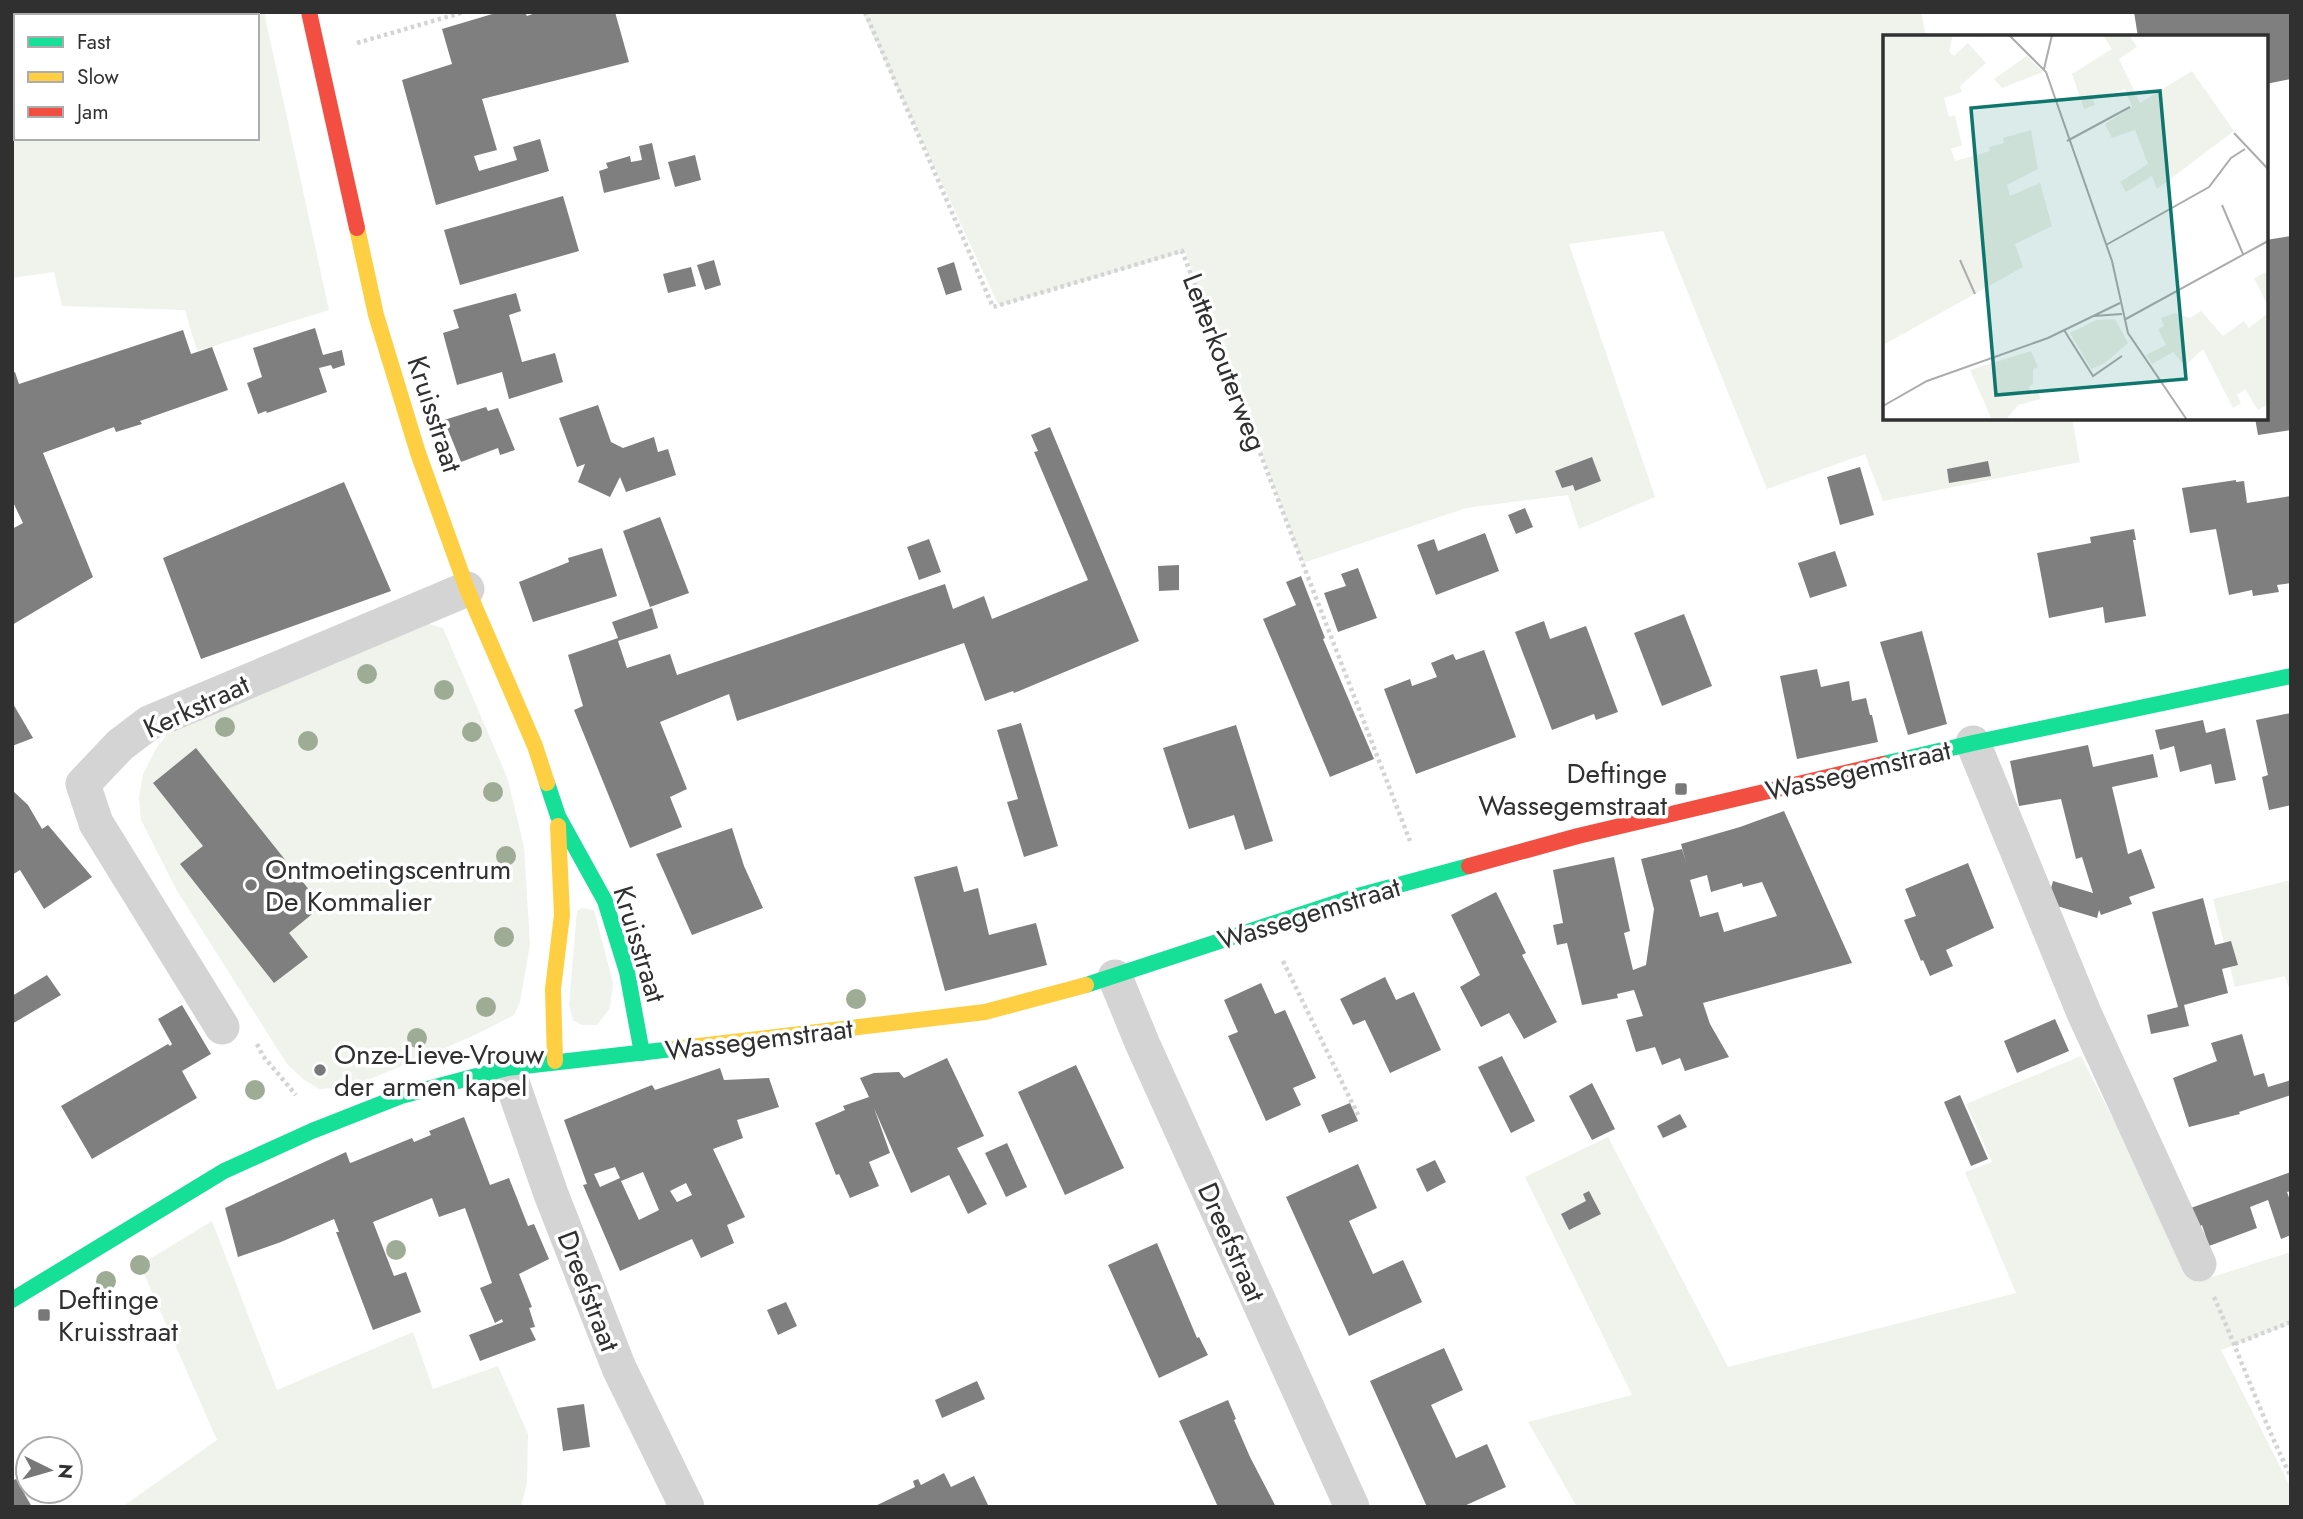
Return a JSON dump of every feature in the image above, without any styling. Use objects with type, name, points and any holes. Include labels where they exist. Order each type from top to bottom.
[{"type":"street","name":"Kruisstraat","points":[[309,12],[376,315],[418,453],[467,589],[535,746],[558,816],[605,901],[627,972],[642,1053]]},
{"type":"street","name":"Kerkstraat","points":[[222,1027],[96,823],[83,784],[120,745],[149,723],[467,589]]},
{"type":"street","name":"Wassegemstraat","points":[[642,1053],[985,1012],[1115,977],[1191,949],[1354,897],[1578,836],[1973,743],[2291,676]]},
{"type":"street","name":"Wassegemstraat","points":[[1973,743],[2084,1013],[2199,1264]]},
{"type":"street","name":"Kruisstraat","points":[[555,1061],[553,989],[562,915],[558,816]]},
{"type":"street","name":"Dreefstraat","points":[[1115,977],[1352,1507]]},
{"type":"street","points":[[12,1300],[225,1171],[312,1131],[401,1096],[507,1068],[642,1053]]},
{"type":"street","name":"Dreefstraat","points":[[507,1068],[551,1194],[619,1368],[687,1507]]},
{"type":"path","points":[[319,54],[464,12]]},
{"type":"path","name":"Letterkouterweg","points":[[865,12],[993,307],[1182,251],[1424,878]]},
{"type":"path","points":[[1266,926],[1358,1115]]},
{"type":"path","points":[[222,1027],[250,1032],[263,1056],[301,1101],[312,1131]]},
{"type":"path","points":[[2199,1264],[2235,1344],[2269,1432],[2291,1477]]},
{"type":"path","points":[[2235,1344],[2291,1322]]},
{"type":"shaded area","points":[[12,12],[264,12],[329,310],[197,351],[185,310],[62,306],[54,272],[12,278]]},
{"type":"shaded area","points":[[862,12],[1921,12],[1926,35],[1883,35],[1883,420],[2072,420],[2080,462],[1883,501],[1865,454],[1767,489],[1663,231],[1569,244],[1655,497],[1579,529],[1568,495],[1466,508],[1303,563],[1185,252],[999,306]]},
{"type":"shaded area","points":[[429,624],[443,628],[507,777],[524,846],[530,945],[520,1002],[514,1015],[473,1036],[351,1087],[319,1089],[287,1064],[176,889],[141,820],[139,797],[143,774],[156,749],[171,729],[205,711]]},
{"type":"shaded area","points":[[2291,880],[2291,994],[2285,976],[2235,987],[2213,899]]},
{"type":"shaded area","points":[[582,908],[594,910],[613,983],[610,1008],[597,1025],[582,1025],[573,1020],[569,1005],[577,911]]},
{"type":"shaded area","points":[[2081,1056],[2196,1282],[2291,1252],[2291,1324],[2221,1350],[2291,1488],[2291,1507],[1577,1507],[1528,1422],[1632,1395],[1525,1177],[1608,1137],[1728,1367],[2016,1293],[1965,1172],[1992,1162],[1966,1104]]},
{"type":"shaded area","points":[[212,1221],[277,1390],[413,1332],[433,1389],[498,1366],[528,1434],[527,1482],[521,1507],[122,1507],[217,1440],[140,1265]]},
{"type":"building","points":[[499,12],[525,12],[527,16],[538,12],[615,12],[629,62],[482,99],[497,150],[474,156],[479,171],[517,160],[513,147],[540,139],[549,171],[436,205],[402,80],[452,64],[442,29]]},
{"type":"building","points":[[2134,12],[2291,12],[2291,79],[2268,84],[2268,35],[2138,35]]},
{"type":"building","points":[[652,143],[660,179],[604,193],[599,171],[608,168],[606,163],[630,156],[631,162],[642,160],[639,146]]},
{"type":"building","points":[[695,155],[701,180],[675,187],[668,162]]},
{"type":"building","points":[[563,196],[579,251],[460,285],[444,230]]},
{"type":"building","points":[[2291,236],[2291,430],[2258,435],[2255,420],[2268,420],[2268,240]]},
{"type":"building","points":[[714,260],[721,285],[705,290],[697,265]]},
{"type":"building","points":[[954,262],[962,290],[946,295],[937,268]]},
{"type":"building","points":[[691,267],[696,286],[668,293],[663,274]]},
{"type":"building","points":[[516,293],[521,311],[509,315],[522,362],[555,353],[563,382],[509,399],[502,372],[457,385],[443,333],[459,328],[453,310]]},
{"type":"building","points":[[315,328],[323,355],[342,350],[345,365],[333,369],[331,365],[319,368],[327,392],[258,414],[247,383],[262,377],[253,348]]},
{"type":"building","points":[[183,330],[191,354],[212,347],[228,390],[140,421],[142,424],[116,432],[114,427],[43,453],[93,577],[12,625],[12,529],[23,523],[12,500],[12,373],[15,372],[19,384]]},
{"type":"building","points":[[598,405],[611,442],[623,448],[654,437],[658,452],[668,449],[676,475],[626,492],[620,477],[610,497],[578,482],[585,464],[577,467],[559,418]]},
{"type":"building","points":[[486,407],[488,411],[498,408],[515,450],[500,455],[498,448],[461,462],[444,420]]},
{"type":"building","points":[[1050,427],[1139,641],[1014,693],[1013,691],[985,701],[964,643],[737,721],[729,694],[660,722],[687,789],[670,797],[682,827],[630,848],[574,710],[583,706],[568,655],[618,638],[612,622],[652,608],[658,628],[618,641],[627,668],[670,654],[677,675],[945,584],[953,609],[984,596],[992,619],[1088,580],[1034,452],[1038,451],[1031,435]]},
{"type":"building","points":[[1592,457],[1601,481],[1575,491],[1573,485],[1562,488],[1555,471]]},
{"type":"building","points":[[1988,461],[1991,476],[1949,483],[1947,469]]},
{"type":"building","points":[[1860,467],[1874,515],[1840,525],[1827,477]]},
{"type":"building","points":[[2244,481],[2247,503],[2291,496],[2291,583],[2277,585],[2279,592],[2253,596],[2252,590],[2229,595],[2216,529],[2190,533],[2182,488]]},
{"type":"building","points":[[344,482],[391,591],[201,659],[163,558]]},
{"type":"building","points":[[1525,508],[1533,527],[1516,534],[1508,515]]},
{"type":"building","points":[[660,517],[689,593],[650,607],[623,531]]},
{"type":"building","points":[[2134,529],[2136,540],[2133,540],[2146,616],[2105,623],[2103,607],[2049,618],[2037,553],[2091,543],[2090,537]]},
{"type":"building","points":[[1485,533],[1499,571],[1436,595],[1417,545],[1434,539],[1438,551]]},
{"type":"building","points":[[929,539],[941,572],[919,580],[907,547]]},
{"type":"building","points":[[602,548],[617,596],[533,622],[519,582],[569,562],[568,558]]},
{"type":"building","points":[[1835,551],[1847,586],[1810,598],[1798,563]]},
{"type":"building","points":[[1179,565],[1179,590],[1159,591],[1158,566]]},
{"type":"building","points":[[1358,568],[1377,618],[1338,632],[1324,593],[1346,586],[1341,574]]},
{"type":"building","points":[[1301,576],[1325,638],[1323,639],[1374,759],[1330,777],[1263,619],[1296,605],[1286,582]]},
{"type":"building","points":[[1684,614],[1712,686],[1662,706],[1634,633]]},
{"type":"building","points":[[1544,621],[1550,639],[1586,626],[1618,712],[1596,720],[1594,714],[1552,730],[1515,632]]},
{"type":"building","points":[[1922,631],[1947,724],[1908,735],[1880,642]]},
{"type":"building","points":[[1484,650],[1516,737],[1416,774],[1384,689],[1410,679],[1412,686],[1437,677],[1431,663],[1453,654],[1456,660]]},
{"type":"building","points":[[1817,669],[1821,687],[1849,681],[1852,701],[1866,698],[1878,742],[1797,759],[1780,676]]},
{"type":"building","points":[[12,702],[33,738],[12,746]]},
{"type":"building","points":[[2291,713],[2291,805],[2269,810],[2262,777],[2268,775],[2256,720]]},
{"type":"building","points":[[2203,720],[2206,733],[2225,728],[2236,780],[2215,784],[2211,764],[2180,772],[2174,746],[2160,750],[2155,730]]},
{"type":"building","points":[[1021,723],[1058,846],[1024,857],[1007,802],[1018,799],[997,730]]},
{"type":"building","points":[[1236,725],[1273,841],[1245,850],[1234,815],[1189,829],[1163,748]]},
{"type":"building","points":[[2088,745],[2093,767],[2153,754],[2158,777],[2112,787],[2128,854],[2141,849],[2155,888],[2129,897],[2132,904],[2101,915],[2099,910],[2097,918],[2047,903],[2053,881],[2093,893],[2082,857],[2076,859],[2061,799],[2019,806],[2010,761]]},
{"type":"building","name":"Ontmoetingscentrum De Kommalier","points":[[196,748],[322,906],[289,933],[308,957],[274,983],[180,864],[203,846],[153,783]]},
{"type":"building","points":[[12,790],[28,805],[42,829],[48,825],[92,877],[44,909],[20,870],[12,875]]},
{"type":"building","points":[[1784,811],[1852,963],[1703,1003],[1710,1024],[1729,1057],[1685,1071],[1680,1058],[1662,1065],[1655,1047],[1636,1052],[1626,1020],[1643,1016],[1634,990],[1617,994],[1618,998],[1582,1005],[1567,943],[1557,945],[1553,925],[1563,923],[1553,870],[1614,857],[1630,931],[1624,933],[1633,970],[1646,965],[1654,909],[1641,859],[1682,849],[1686,862],[1681,844]],"holes":[[[1707,875],[1711,892],[1742,883],[1743,887],[1762,882],[1777,916],[1724,932],[1718,912],[1700,917],[1690,880]]]},
{"type":"building","points":[[732,828],[744,866],[763,908],[692,935],[656,854]]},
{"type":"building","points":[[1968,863],[1994,928],[1946,950],[1953,966],[1930,976],[1904,920],[1916,916],[1905,889]]},
{"type":"building","points":[[957,866],[964,892],[978,888],[989,935],[1036,923],[1047,965],[945,991],[914,877]]},
{"type":"building","points":[[1496,892],[1526,953],[1522,955],[1557,1022],[1524,1039],[1509,1013],[1481,1027],[1460,987],[1480,975],[1451,915]]},
{"type":"building","points":[[2203,898],[2215,945],[2231,941],[2238,965],[2222,969],[2228,993],[2184,1005],[2189,1026],[2151,1034],[2147,1015],[2178,1007],[2152,912]]},
{"type":"building","points":[[47,975],[61,995],[12,1024],[12,996]]},
{"type":"building","points":[[1385,977],[1396,1000],[1414,992],[1441,1050],[1390,1073],[1365,1020],[1353,1025],[1340,999]]},
{"type":"building","points":[[1261,983],[1275,1014],[1285,1010],[1316,1078],[1293,1088],[1301,1105],[1266,1121],[1228,1036],[1238,1032],[1224,1000]]},
{"type":"building","points":[[182,1005],[211,1054],[182,1071],[197,1098],[92,1159],[61,1106],[168,1044],[170,1046],[172,1044],[158,1019]]},
{"type":"building","points":[[2055,1019],[2069,1051],[2017,1073],[2004,1041]]},
{"type":"building","points":[[2242,1034],[2254,1076],[2264,1073],[2268,1087],[2291,1080],[2291,1095],[2239,1112],[2240,1114],[2189,1127],[2173,1078],[2217,1061],[2211,1043]]},
{"type":"building","points":[[1502,1056],[1535,1121],[1511,1133],[1478,1067]]},
{"type":"building","points":[[947,1058],[984,1136],[957,1148],[987,1204],[968,1214],[949,1175],[911,1193],[874,1108],[890,1153],[869,1162],[879,1186],[850,1198],[839,1174],[836,1175],[815,1123],[845,1110],[843,1106],[869,1097],[860,1078],[874,1073],[899,1072],[904,1078]]},
{"type":"building","points":[[1076,1065],[1124,1168],[1065,1195],[1018,1092]]},
{"type":"building","points":[[720,1068],[724,1080],[769,1078],[779,1107],[737,1120],[743,1138],[713,1149],[745,1217],[727,1225],[734,1243],[701,1258],[692,1239],[620,1271],[583,1185],[587,1184],[564,1120],[652,1085],[655,1090]],"holes":[[[615,1167],[620,1178],[600,1187],[594,1174]],[[643,1172],[659,1210],[639,1220],[621,1181]],[[686,1183],[692,1195],[677,1202],[670,1191]]]},
{"type":"building","points":[[1592,1083],[1615,1129],[1592,1140],[1569,1096]]},
{"type":"building","points":[[1960,1095],[1988,1159],[1971,1166],[1944,1102]]},
{"type":"building","points":[[1350,1103],[1358,1121],[1329,1133],[1321,1115]]},
{"type":"building","points":[[1680,1114],[1687,1127],[1663,1138],[1657,1126]]},
{"type":"building","points":[[464,1117],[490,1185],[509,1178],[528,1226],[534,1224],[549,1259],[519,1274],[532,1307],[529,1308],[535,1327],[530,1328],[536,1340],[480,1361],[469,1335],[503,1322],[502,1319],[495,1323],[480,1288],[492,1283],[465,1208],[439,1217],[432,1198],[373,1222],[394,1276],[406,1272],[421,1312],[373,1330],[336,1232],[339,1232],[334,1219],[238,1257],[225,1208],[346,1152],[350,1163],[412,1138],[414,1142],[431,1135],[429,1131]]},
{"type":"building","points":[[1007,1143],[1027,1187],[1006,1197],[985,1153]]},
{"type":"building","points":[[1435,1160],[1446,1182],[1427,1192],[1416,1169]]},
{"type":"building","points":[[1358,1164],[1377,1208],[1349,1221],[1373,1274],[1403,1260],[1422,1302],[1349,1336],[1286,1197]]},
{"type":"building","points":[[2291,1172],[2291,1191],[2287,1192],[2291,1203],[2291,1235],[2281,1239],[2268,1200],[2250,1207],[2257,1228],[2209,1246],[2202,1225],[2197,1228],[2188,1209]]},
{"type":"building","points":[[1589,1191],[1601,1214],[1569,1230],[1561,1214],[1586,1201],[1583,1194]]},
{"type":"building","points":[[1157,1243],[1197,1338],[1199,1337],[1208,1355],[1159,1378],[1108,1265]]},
{"type":"building","points":[[786,1302],[797,1326],[778,1335],[767,1310]]},
{"type":"building","points":[[1444,1348],[1463,1390],[1431,1405],[1456,1458],[1487,1444],[1506,1487],[1462,1507],[1427,1507],[1370,1381]]},
{"type":"building","points":[[977,1381],[985,1399],[942,1418],[935,1400]]},
{"type":"building","points":[[1228,1400],[1250,1457],[1276,1507],[1218,1507],[1179,1421]]},
{"type":"building","points":[[584,1404],[590,1447],[563,1451],[557,1408]]},
{"type":"building","points":[[944,1473],[951,1487],[974,1476],[989,1507],[873,1507],[915,1487],[913,1481],[918,1479],[921,1485]]},
{"type":"building","points":[[14,1480],[14,1505],[32,1507],[12,1507]]},
{"type":"traffic: fast","points":[[1883,764],[2291,676]]},
{"type":"traffic: fast","points":[[547,783],[558,816],[605,901],[627,972],[642,1053]]},
{"type":"traffic: fast","points":[[1086,985],[1354,897],[1469,866]]},
{"type":"traffic: fast","points":[[12,1300],[224,1171],[312,1131],[401,1096],[507,1068],[673,1049]]},
{"type":"traffic: slow","points":[[357,228],[376,315],[418,453],[467,589],[535,746],[547,783]]},
{"type":"traffic: slow","points":[[555,1061],[553,989],[562,915],[558,826]]},
{"type":"traffic: slow","points":[[673,1049],[985,1012],[1086,985]]},
{"type":"traffic: jam","points":[[309,12],[357,228]]},
{"type":"traffic: jam","points":[[1469,866],[1578,836],[1883,764]]},
{"type":"place","name":"Deftinge Wassegemstraat","points":[[1681,789]]},
{"type":"place","name":"Ontmoetingscentrum De Kommalier","points":[[251,885]]},
{"type":"place","name":"Onze-Lieve-Vrouw der armen kapel","points":[[320,1070]]},
{"type":"place","name":"Deftinge Kruisstraat","points":[[44,1315]]}]
